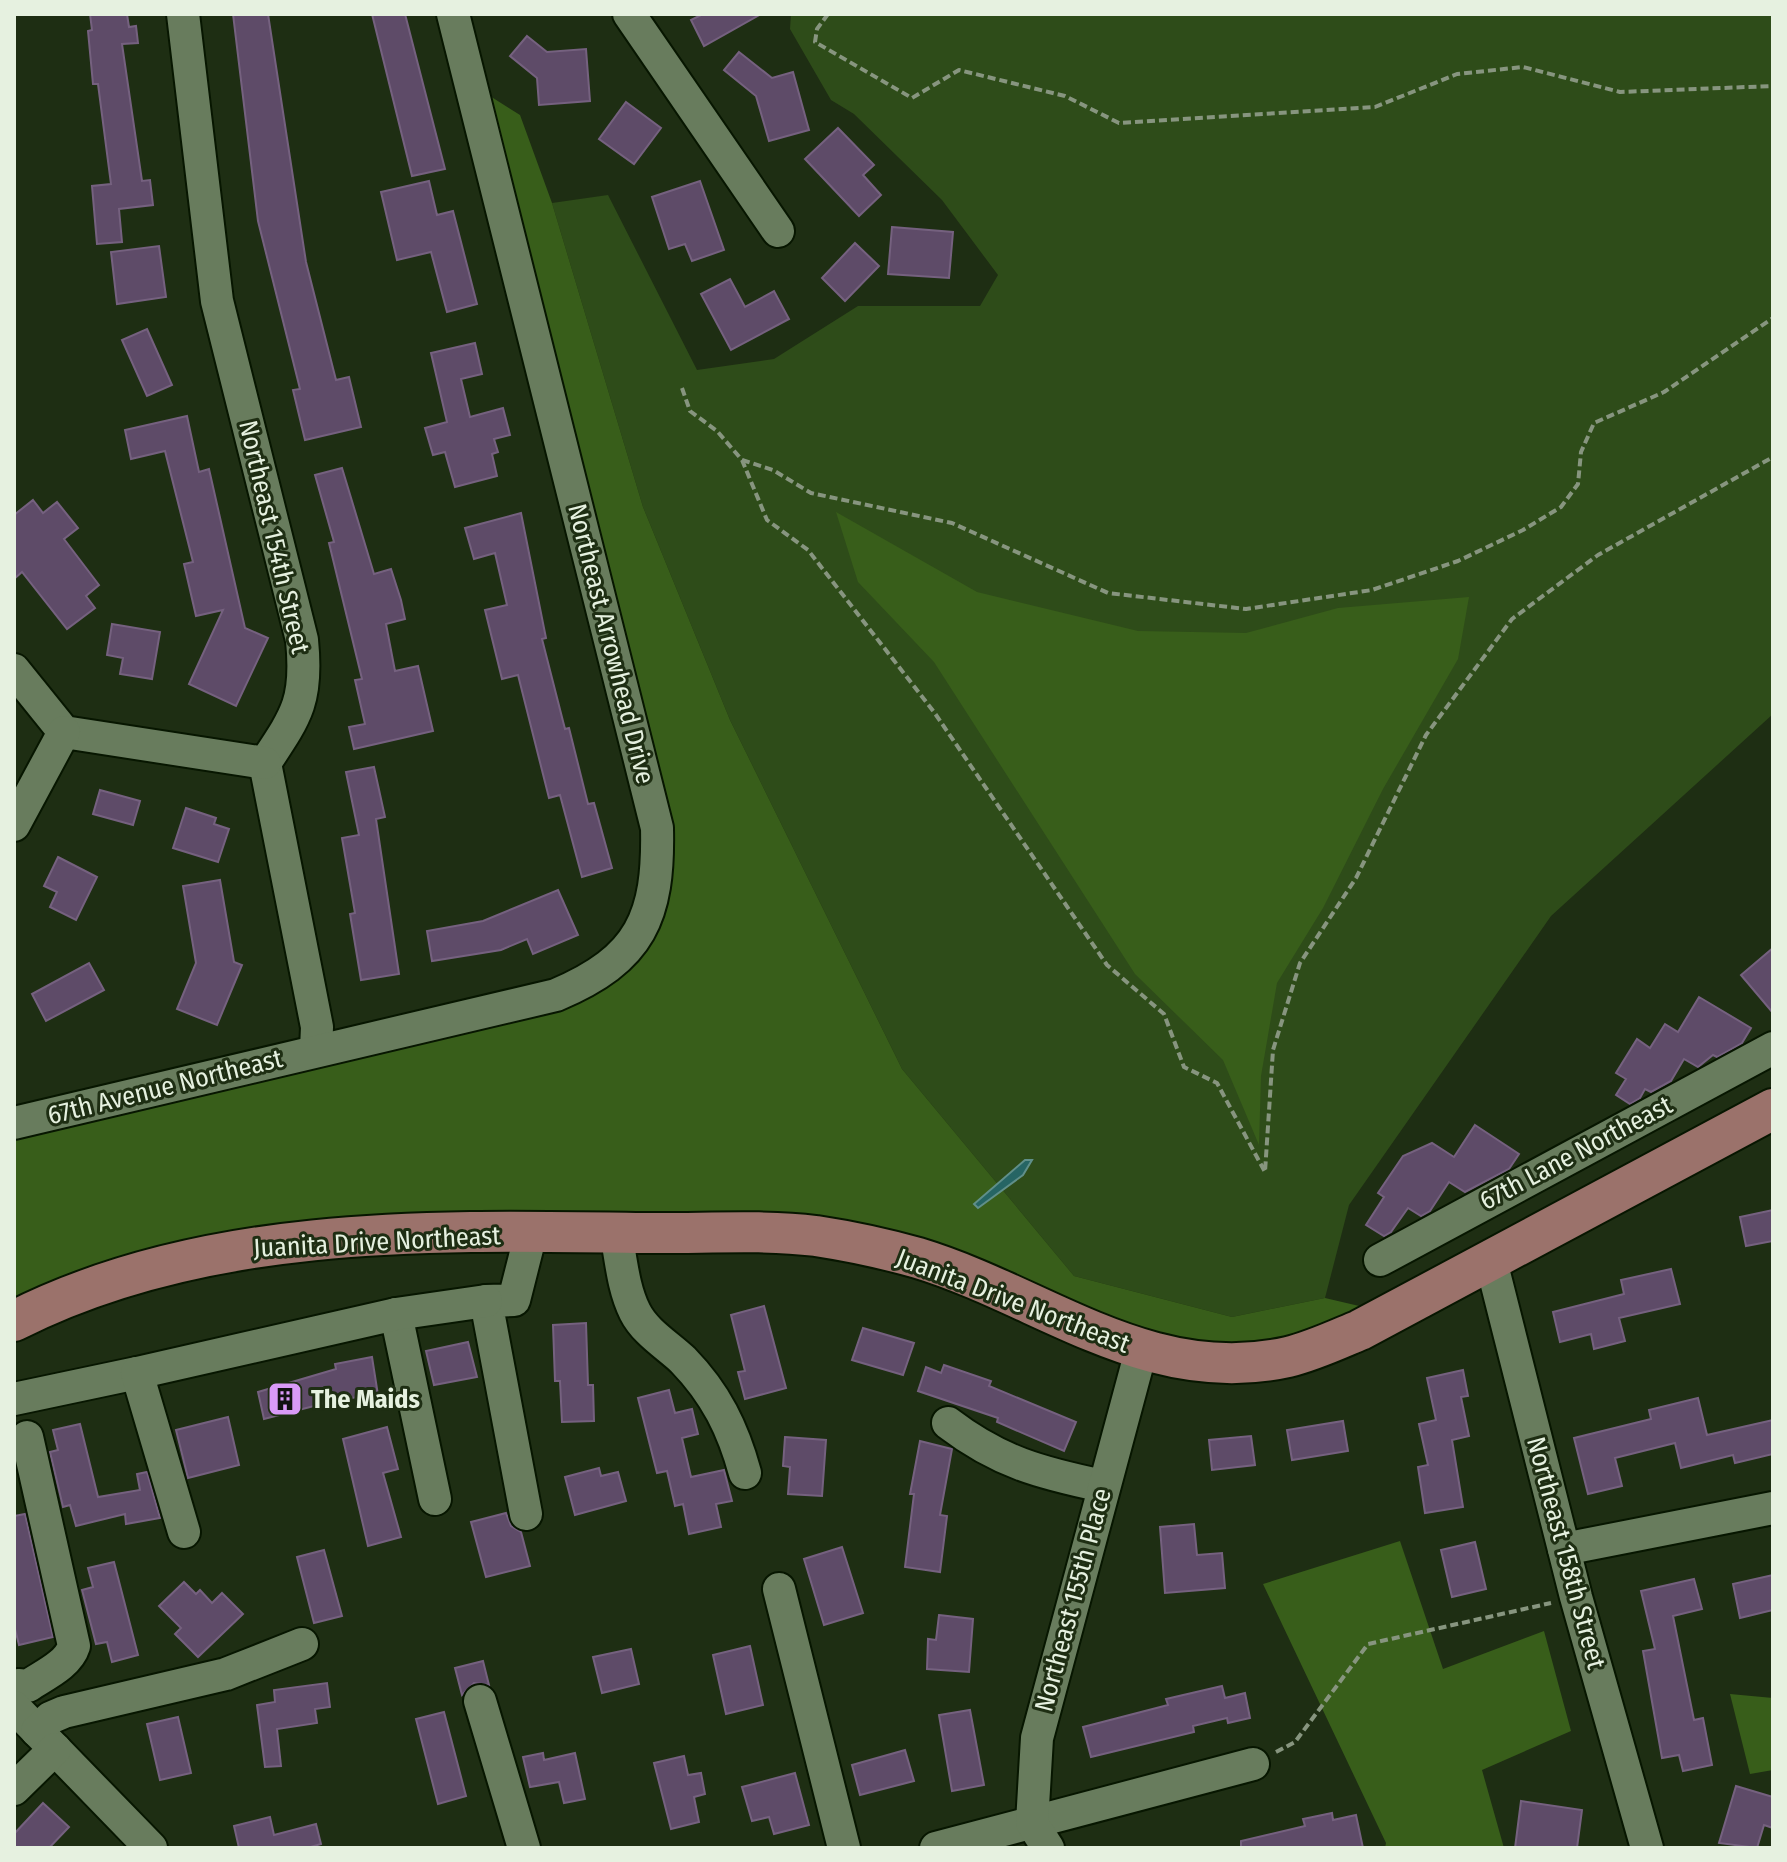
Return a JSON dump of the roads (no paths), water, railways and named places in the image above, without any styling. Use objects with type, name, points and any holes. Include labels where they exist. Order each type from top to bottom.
[{"type":"main road","name":"Juanita Drive Northeast","points":[[14,1321],[80,1291],[136,1272],[244,1249],[341,1238],[531,1233],[815,1236],[919,1258],[1141,1351],[1218,1363],[1288,1357],[1360,1330],[1490,1257],[1773,1109]]},
{"type":"street","name":"Northeast 154th Street","points":[[183,14],[217,301],[303,652],[306,676],[297,714],[265,763]]},
{"type":"street","name":"Northeast Arrowhead Drive","points":[[316,1050],[556,995],[595,978],[622,957],[640,929],[651,906],[658,869],[657,828],[453,14]]},
{"type":"street","points":[[629,14],[778,231]]},
{"type":"street","points":[[14,670],[64,732],[265,763],[317,1027],[316,1050]]},
{"type":"street","points":[[14,825],[64,732]]},
{"type":"street","name":"67th Lane Northeast","points":[[1380,1260],[1773,1048]]},
{"type":"street","name":"67th Avenue Northeast","points":[[14,1123],[316,1050]]},
{"type":"street","points":[[14,1399],[396,1314],[514,1300],[531,1233]]},
{"type":"street","points":[[616,1233],[625,1283],[636,1315],[703,1386],[733,1427],[745,1473]]},
{"type":"street","name":"Northeast 158th Street","points":[[1490,1257],[1564,1549],[1647,1848]]},
{"type":"street","points":[[486,1301],[526,1514]]},
{"type":"street","points":[[396,1314],[435,1499]]},
{"type":"street","name":"Northeast 155th Place","points":[[1040,1835],[1037,1738],[1141,1351]]},
{"type":"street","points":[[137,1373],[184,1532]]},
{"type":"street","points":[[948,1423],[981,1448],[1022,1468],[1103,1486]]},
{"type":"street","points":[[14,1789],[25,1710],[71,1655],[75,1638],[27,1437]]},
{"type":"street","points":[[1564,1549],[1773,1508]]},
{"type":"street","points":[[779,1589],[844,1848]]},
{"type":"street","points":[[25,1710],[64,1712],[226,1674],[302,1644]]},
{"type":"street","points":[[480,1701],[524,1848]]},
{"type":"street","points":[[25,1710],[151,1848]]},
{"type":"street","points":[[936,1848],[1040,1835],[1253,1764]]},
{"type":"water","points":[[1025,1160],[1032,1160],[1023,1175],[978,1208],[974,1204]]},
{"type":"place","name":"The Maids","points":[[285,1399]]}]
